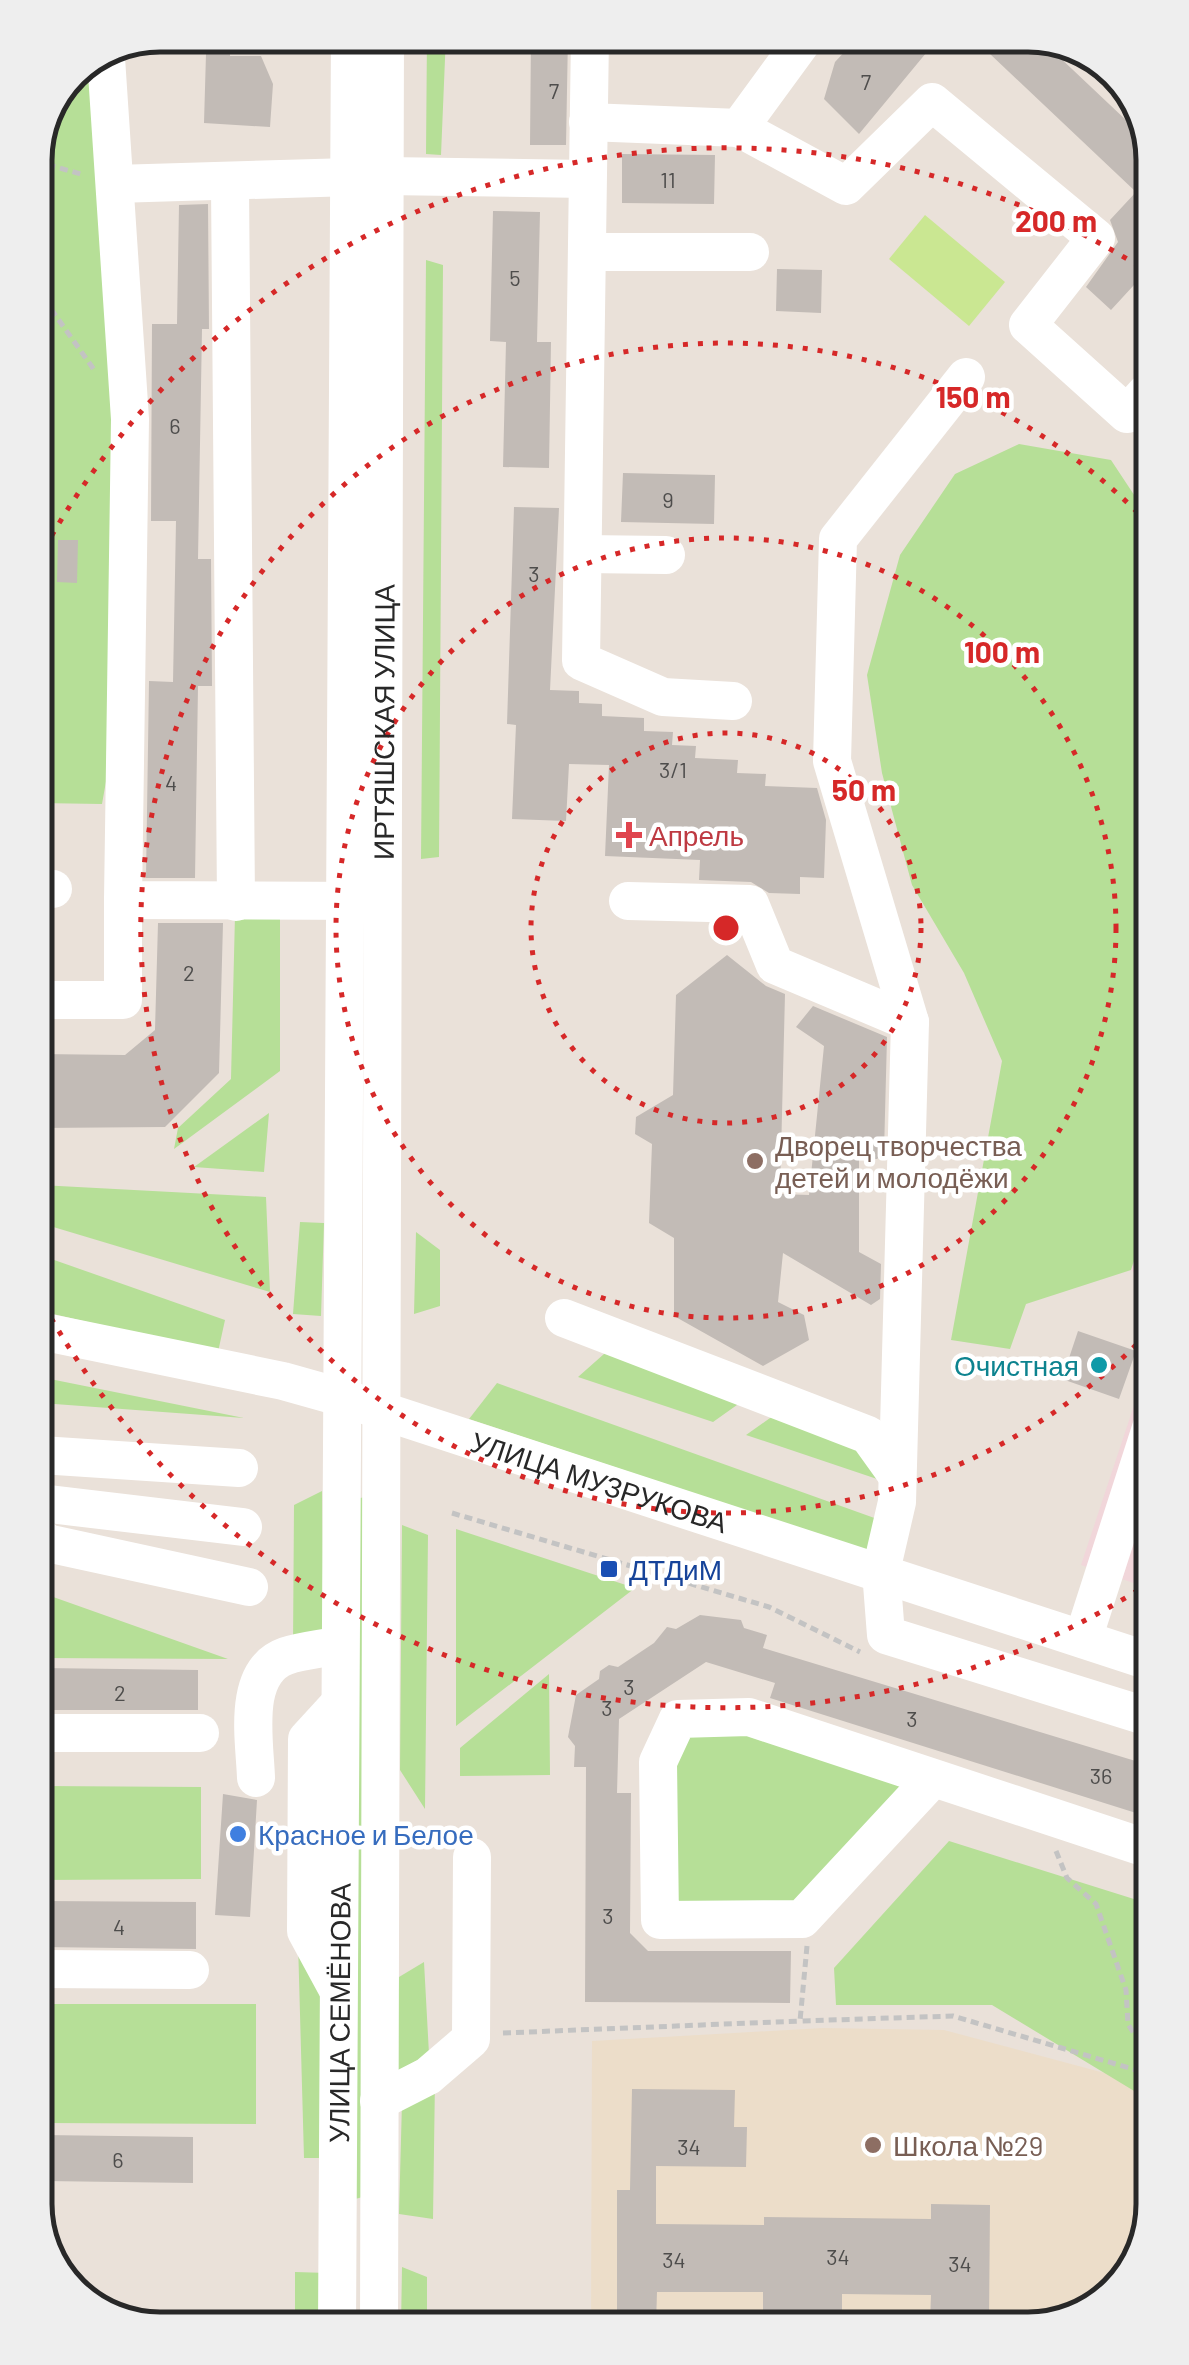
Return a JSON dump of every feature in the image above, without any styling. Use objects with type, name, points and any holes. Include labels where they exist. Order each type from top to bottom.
[{"type":"street","name":"ИРТЯШСКАЯ УЛИЦА","points":[[352,53],[368,177],[383,900],[381,1410]]},
{"type":"street","name":"ИРТЯШСКАЯ УЛИЦА","points":[[340,1397],[345,901],[368,177],[383,53]]},
{"type":"street","points":[[590,53],[582,660],[663,697],[732,701]]},
{"type":"street","points":[[739,128],[794,53]]},
{"type":"street","points":[[53,1000],[123,1000],[130,419],[107,67]]},
{"type":"street","points":[[588,122],[739,128],[846,186],[932,102],[1096,238],[1028,326],[1127,414],[1136,404]]},
{"type":"street","points":[[116,184],[230,184],[368,177],[587,179]]},
{"type":"street","points":[[230,184],[236,902]]},
{"type":"street","points":[[588,252],[750,252]]},
{"type":"street","points":[[966,377],[838,539],[832,761],[910,1022],[898,1502],[881,1571],[886,1635],[1136,1713]]},
{"type":"street","points":[[583,554],[666,556]]},
{"type":"street","points":[[123,900],[383,900]]},
{"type":"street","points":[[628,901],[750,904],[775,965],[910,1022]]},
{"type":"street","points":[[564,1318],[868,1435],[896,1474]]},
{"type":"street","name":"УЛИЦА МУЗРУКОВА","points":[[53,1334],[283,1381],[340,1397],[1136,1657]]},
{"type":"street","name":"УЛИЦА СЕМЁНОВА","points":[[338,2312],[340,1397]]},
{"type":"street","name":"УЛИЦА СЕМЁНОВА","points":[[379,2312],[381,1410]]},
{"type":"street","points":[[53,1456],[239,1468]]},
{"type":"street","points":[[1083,1639],[1136,1472]]},
{"type":"street","points":[[53,1505],[243,1527]]},
{"type":"street","points":[[53,1544],[249,1587]]},
{"type":"street","points":[[256,1778],[254,1700],[260,1680],[282,1657],[340,1645]]},
{"type":"street","points":[[339,1991],[306,1931],[308,1739],[340,1704]]},
{"type":"street","points":[[933,1778],[802,1920],[660,1920],[658,1762],[678,1719],[749,1717],[1136,1845]]},
{"type":"street","points":[[53,1734],[200,1733]]},
{"type":"street","points":[[307,1823],[340,1866]]},
{"type":"street","points":[[379,2101],[428,2076],[471,2039],[472,1857]]},
{"type":"street","points":[[53,1969],[190,1970]]},
{"type":"street","points":[[338,2250],[378,2256]]},
{"type":"path","points":[[53,166],[116,184]]},
{"type":"path","points":[[53,312],[98,376]]},
{"type":"path","points":[[452,1513],[769,1607],[871,1657]]},
{"type":"path","points":[[1040,1814],[1067,1878],[1096,1904],[1126,1990],[1128,2024],[1136,2037]]},
{"type":"path","points":[[800,2021],[808,1929]]},
{"type":"path","points":[[485,2033],[953,2016],[1136,2070]]},
{"type":"shaded area","points":[[1136,1399],[1136,1584],[1081,1565]]},
{"type":"shaded area","name":"Школа №29","points":[[823,2028],[944,2030],[1136,2081],[1136,2218],[1131,2239],[1100,2286],[1070,2304],[1049,2310],[591,2312],[592,2041]]},
{"type":"green space","points":[[427,53],[445,53],[441,155],[426,154]]},
{"type":"green space","points":[[109,66],[127,663],[102,804],[53,803],[53,154],[56,133],[75,95],[89,79]]},
{"type":"green space","points":[[925,215],[1005,282],[969,326],[889,259]]},
{"type":"green space","points":[[426,260],[443,265],[439,857],[421,859]]},
{"type":"green space","points":[[1019,444],[1111,460],[1136,498],[1136,1255],[1131,1270],[1026,1304],[1010,1349],[951,1340],[1002,1061],[964,973],[912,885],[882,773],[867,675],[900,555],[955,474]]},
{"type":"green space","points":[[235,915],[280,917],[280,1071],[174,1149],[178,1128],[231,1079]]},
{"type":"green space","points":[[269,1113],[264,1172],[194,1167]]},
{"type":"green space","points":[[53,1186],[266,1197],[270,1292],[53,1227]]},
{"type":"green space","points":[[300,1222],[324,1223],[321,1316],[293,1314]]},
{"type":"green space","points":[[416,1232],[440,1250],[440,1306],[414,1314]]},
{"type":"green space","points":[[53,1260],[225,1320],[218,1352],[53,1314]]},
{"type":"green space","points":[[613,1346],[744,1400],[713,1422],[578,1377]]},
{"type":"green space","points":[[53,1380],[244,1418],[53,1404]]},
{"type":"green space","points":[[497,1383],[880,1520],[871,1552],[469,1419]]},
{"type":"green space","points":[[784,1408],[863,1439],[883,1481],[746,1435]]},
{"type":"green space","points":[[322,1491],[324,1641],[293,1647],[294,1505]]},
{"type":"green space","points":[[371,1496],[363,2197],[355,2199],[360,1498]]},
{"type":"green space","points":[[402,1525],[428,1535],[425,1809],[400,1770]]},
{"type":"green space","points":[[456,1529],[635,1588],[456,1726]]},
{"type":"green space","points":[[53,1597],[228,1659],[53,1658]]},
{"type":"green space","points":[[549,1674],[550,1775],[460,1776],[460,1748]]},
{"type":"green space","points":[[692,1731],[751,1735],[903,1784],[795,1902],[674,1906],[670,1767]]},
{"type":"green space","points":[[53,1786],[201,1787],[201,1879],[53,1880]]},
{"type":"green space","points":[[949,1841],[1136,1900],[1136,2092],[992,2005],[836,2005],[834,1968]]},
{"type":"green space","points":[[298,1942],[326,1991],[325,2158],[304,2158]]},
{"type":"green space","points":[[424,1962],[429,2054],[392,2074],[399,1977]]},
{"type":"green space","points":[[53,2004],[256,2004],[256,2124],[53,2123]]},
{"type":"green space","points":[[435,2079],[433,2219],[399,2214],[402,2102]]},
{"type":"green space","points":[[402,2267],[427,2277],[427,2312],[401,2312]]},
{"type":"green space","points":[[295,2272],[328,2273],[328,2312],[295,2312]]},
{"type":"building","points":[[191,53],[261,56],[273,84],[270,127],[204,123],[206,54]]},
{"type":"building","points":[[531,53],[568,53],[566,145],[530,145]]},
{"type":"building","points":[[843,53],[926,53],[859,134],[824,99],[835,62]]},
{"type":"building","points":[[989,53],[1035,53],[1061,58],[1129,123],[1134,140],[1136,192]]},
{"type":"building","points":[[622,154],[715,155],[714,204],[622,203]]},
{"type":"building","points":[[1136,192],[1136,283],[1111,310],[1086,287],[1118,242],[1110,220]]},
{"type":"building","points":[[208,204],[209,329],[202,329],[198,559],[211,559],[212,686],[198,686],[195,878],[146,878],[149,681],[173,682],[176,521],[151,521],[152,324],[177,324],[179,205]]},
{"type":"building","points":[[493,211],[540,212],[537,342],[551,342],[549,468],[503,467],[506,342],[490,341]]},
{"type":"building","points":[[777,269],[822,270],[821,313],[776,311]]},
{"type":"building","points":[[623,473],[715,475],[714,524],[621,522]]},
{"type":"building","points":[[514,507],[559,508],[550,690],[579,691],[579,703],[602,704],[602,716],[644,718],[644,731],[673,732],[672,745],[696,746],[695,758],[738,760],[737,773],[766,774],[765,786],[817,788],[826,820],[824,878],[800,877],[800,894],[769,893],[751,882],[699,880],[700,860],[605,856],[609,765],[569,764],[566,821],[512,819],[516,725],[507,724]]},
{"type":"building","points":[[58,540],[78,540],[77,583],[57,582]]},
{"type":"building","points":[[158,923],[223,923],[219,1073],[165,1127],[53,1128],[53,1054],[125,1055],[155,1030]]},
{"type":"building","name":"Дворец творчества детей и молодёжи","points":[[727,955],[766,986],[785,994],[780,1194],[809,1195],[824,1046],[796,1027],[813,1006],[887,1037],[884,1152],[877,1159],[859,1159],[859,1252],[881,1264],[880,1299],[871,1305],[783,1253],[778,1302],[804,1315],[809,1340],[763,1366],[674,1316],[674,1238],[649,1223],[652,1144],[635,1134],[636,1117],[673,1095],[676,995]]},
{"type":"building","name":"Очистная","points":[[1078,1331],[1136,1351],[1119,1399],[1062,1379]]},
{"type":"building","points":[[700,1615],[741,1620],[744,1628],[767,1635],[763,1648],[1136,1761],[1136,1813],[770,1698],[775,1683],[706,1662],[619,1719],[617,1793],[631,1793],[630,1933],[648,1951],[791,1951],[790,2003],[585,2002],[586,1767],[574,1767],[575,1746],[568,1737],[576,1695],[599,1679],[600,1671],[609,1665],[618,1667],[654,1643],[667,1627],[676,1629]]},
{"type":"building","points":[[53,1668],[198,1670],[198,1710],[53,1710]]},
{"type":"building","name":"Красное и Белое","points":[[223,1794],[257,1800],[250,1917],[215,1915]]},
{"type":"building","points":[[53,1901],[196,1902],[196,1949],[53,1947]]},
{"type":"building","points":[[632,2089],[735,2090],[734,2127],[747,2127],[746,2167],[656,2166],[656,2224],[764,2225],[764,2217],[931,2219],[931,2204],[990,2205],[989,2312],[930,2312],[931,2295],[842,2294],[842,2312],[763,2312],[763,2292],[657,2292],[656,2312],[617,2312],[617,2190],[630,2190]]},
{"type":"building","points":[[53,2135],[193,2137],[193,2183],[53,2181]]},
{"type":"place","name":"Апрель","points":[[629,835]]},
{"type":"place","name":"Дворец творчества детей и молодёжи","points":[[755,1161]]},
{"type":"place","name":"Очистная","points":[[1099,1365]]},
{"type":"place","name":"ДТДиМ","points":[[609,1569]]},
{"type":"place","name":"Красное и Белое","points":[[238,1834]]},
{"type":"place","name":"Школа №29","points":[[873,2145]]}]
